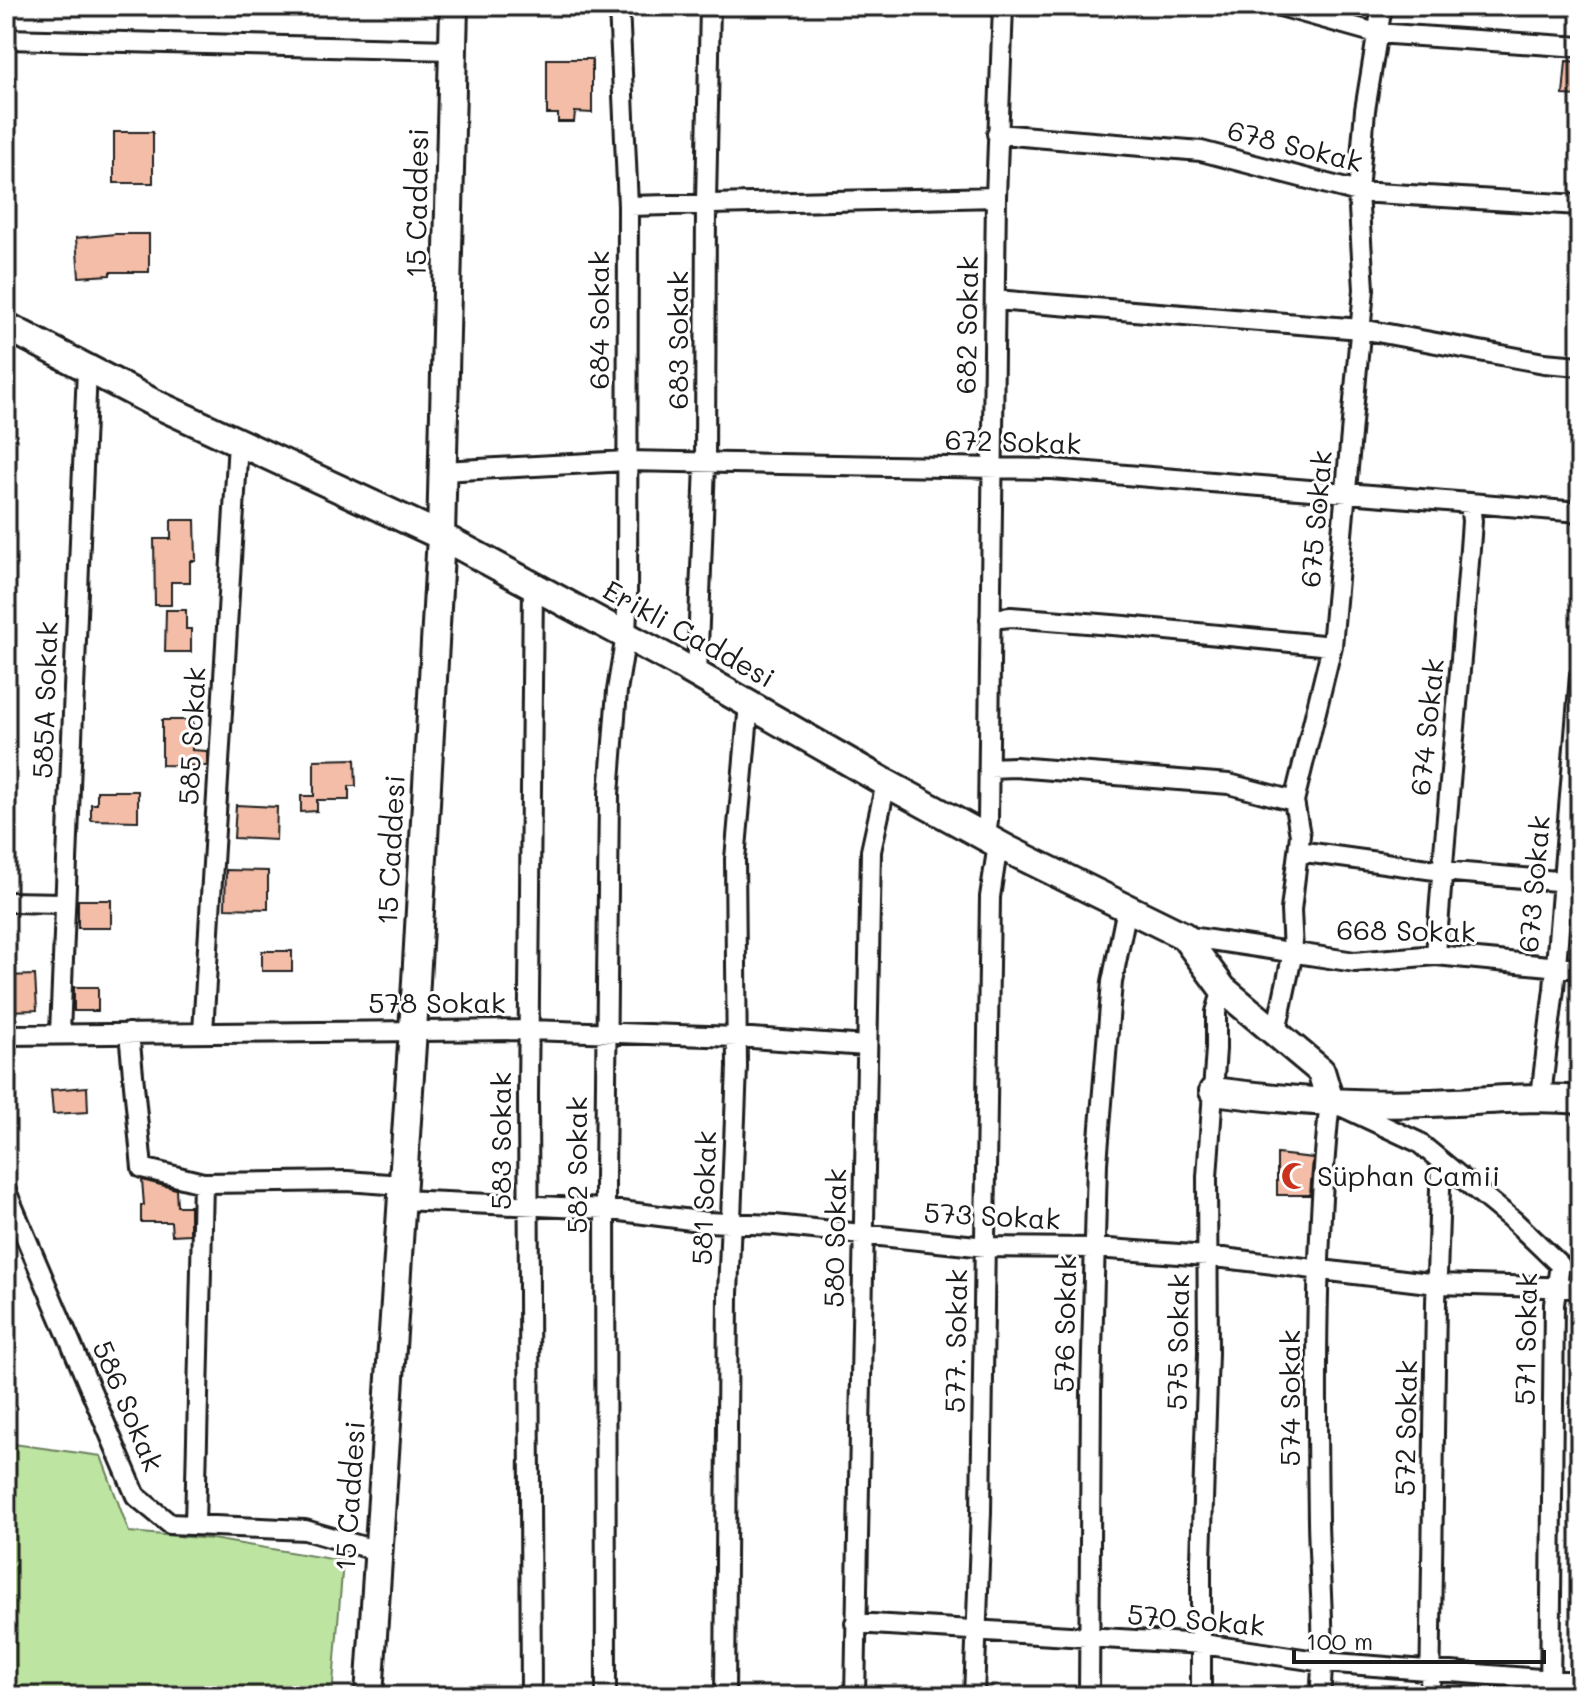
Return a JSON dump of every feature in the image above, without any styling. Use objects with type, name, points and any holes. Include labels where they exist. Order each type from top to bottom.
[{"type":"street","name":"15 Caddesi","points":[[369,1696],[441,536],[454,6]]},
{"type":"street","name":"684 Sokak","points":[[619,6],[628,206],[626,635]]},
{"type":"street","name":"683 Sokak","points":[[697,674],[705,464],[710,6]]},
{"type":"street","name":"682 Sokak","points":[[992,840],[990,619],[997,134],[1003,6]]},
{"type":"street","points":[[1280,6],[1376,33],[1580,47]]},
{"type":"street","name":"675 Sokak","points":[[1276,1032],[1293,952],[1291,910],[1300,835],[1294,801],[1332,646],[1364,289],[1358,192],[1365,110],[1382,6]]},
{"type":"street","points":[[6,39],[452,50]]},
{"type":"street","name":"678 Sokak","points":[[997,134],[1201,151],[1358,192],[1580,205]]},
{"type":"street","points":[[628,206],[996,197]]},
{"type":"street","points":[[995,300],[1361,329],[1544,363],[1580,366]]},
{"type":"street","name":"Erikli Caddesi","points":[[6,326],[154,403],[441,536],[697,674],[886,783],[1184,936]]},
{"type":"street","name":"585A Sokak","points":[[60,1033],[87,369]]},
{"type":"street","name":"585 Sokak","points":[[203,1032],[238,442]]},
{"type":"street","name":"672 Sokak","points":[[443,471],[626,461],[1052,469],[1580,512]]},
{"type":"street","name":"674 Sokak","points":[[1436,955],[1462,659],[1472,521],[1470,504]]},
{"type":"street","name":"583 Sokak","points":[[531,1696],[529,1030],[533,585]]},
{"type":"street","points":[[990,619],[1011,617],[1332,646]]},
{"type":"street","name":"582 Sokak","points":[[606,1696],[605,1209],[609,794],[617,691],[626,635]]},
{"type":"street","name":"673 Sokak","points":[[1541,1096],[1555,967],[1571,882],[1580,675]]},
{"type":"street","name":"581 Sokak","points":[[725,1696],[727,1325],[737,1037],[735,859],[749,704]]},
{"type":"street","points":[[989,768],[1015,767],[1229,784],[1294,801]]},
{"type":"street","name":"580 Sokak","points":[[855,1696],[871,851],[886,783]]},
{"type":"street","name":"577. Sokak","points":[[974,1696],[986,1247],[992,840]]},
{"type":"street","points":[[1298,851],[1442,871],[1571,882]]},
{"type":"street","points":[[6,902],[64,903]]},
{"type":"street","name":"576 Sokak","points":[[1089,1696],[1091,1391],[1097,1163],[1112,982],[1127,908]]},
{"type":"street","points":[[1184,936],[1223,989],[1321,1071],[1330,1101]]},
{"type":"street","name":"668 Sokak","points":[[1184,936],[1355,962],[1436,955],[1580,969]]},
{"type":"street","name":"575 Sokak","points":[[1201,1696],[1201,1559],[1208,1353],[1207,1177],[1216,1012],[1223,989]]},
{"type":"street","name":"578 Sokak","points":[[6,1035],[529,1030],[737,1037],[867,1046]]},
{"type":"street","name":"573 Sokak","points":[[129,1033],[142,1168],[203,1183],[347,1181],[401,1192],[605,1209],[731,1225],[775,1225],[986,1247],[1095,1248],[1207,1256],[1437,1284],[1580,1288]]},
{"type":"street","points":[[1213,1091],[1330,1101],[1425,1104],[1541,1096],[1580,1100]]},
{"type":"street","name":"571 Sokak","points":[[1330,1101],[1418,1142],[1514,1221],[1560,1265],[1554,1318],[1551,1689]]},
{"type":"street","name":"574 Sokak","points":[[1320,1696],[1323,1662],[1318,1523],[1317,1271],[1330,1101]]},
{"type":"street","name":"572 Sokak","points":[[1430,1696],[1441,1161]]},
{"type":"street","points":[[195,1525],[203,1183]]},
{"type":"street","name":"586 Sokak","points":[[6,1191],[136,1496],[170,1524],[305,1530],[378,1551]]},
{"type":"street","name":"570 Sokak","points":[[855,1623],[1203,1644],[1323,1662],[1431,1670],[1551,1689],[1580,1682]]},
{"type":"green space","points":[[6,1443],[101,1456],[129,1532],[212,1539],[343,1561],[332,1696],[6,1696]]},
{"type":"building","points":[[547,59],[592,59],[592,113],[575,112],[574,122],[558,122],[558,114],[547,114]]},
{"type":"building","points":[[1566,61],[1580,62],[1580,96],[1563,95]]},
{"type":"building","points":[[114,132],[153,132],[153,183],[114,183]]},
{"type":"building","points":[[149,234],[149,272],[110,272],[110,275],[79,277],[76,238]]},
{"type":"building","points":[[171,520],[195,520],[196,561],[190,561],[190,582],[171,582],[171,605],[155,605],[154,539],[171,539]]},
{"type":"building","points":[[166,610],[186,610],[186,629],[191,629],[191,652],[165,652]]},
{"type":"building","points":[[162,720],[193,720],[192,750],[207,751],[207,766],[162,765]]},
{"type":"building","points":[[355,759],[356,786],[349,786],[349,800],[317,800],[317,811],[301,812],[301,796],[314,796],[314,760]]},
{"type":"building","points":[[97,791],[138,791],[138,821],[91,820],[91,804],[97,804]]},
{"type":"building","points":[[236,805],[277,807],[276,840],[234,838]]},
{"type":"building","points":[[226,870],[268,871],[268,909],[225,908]]},
{"type":"building","points":[[78,900],[111,900],[111,928],[78,928]]},
{"type":"building","points":[[262,951],[292,951],[292,971],[262,971]]},
{"type":"building","points":[[35,975],[37,1010],[6,1011],[6,976]]},
{"type":"building","points":[[74,987],[98,987],[98,1011],[74,1011]]},
{"type":"building","points":[[87,1087],[88,1112],[53,1114],[51,1090]]},
{"type":"building","name":"Süphan Camii","points":[[1277,1154],[1313,1158],[1310,1195],[1277,1195]]},
{"type":"building","points":[[142,1180],[176,1189],[177,1206],[190,1206],[190,1234],[172,1235],[171,1222],[141,1222],[141,1205],[144,1205]]},
{"type":"place","name":"Süphan Camii","points":[[1295,1176]]}]
